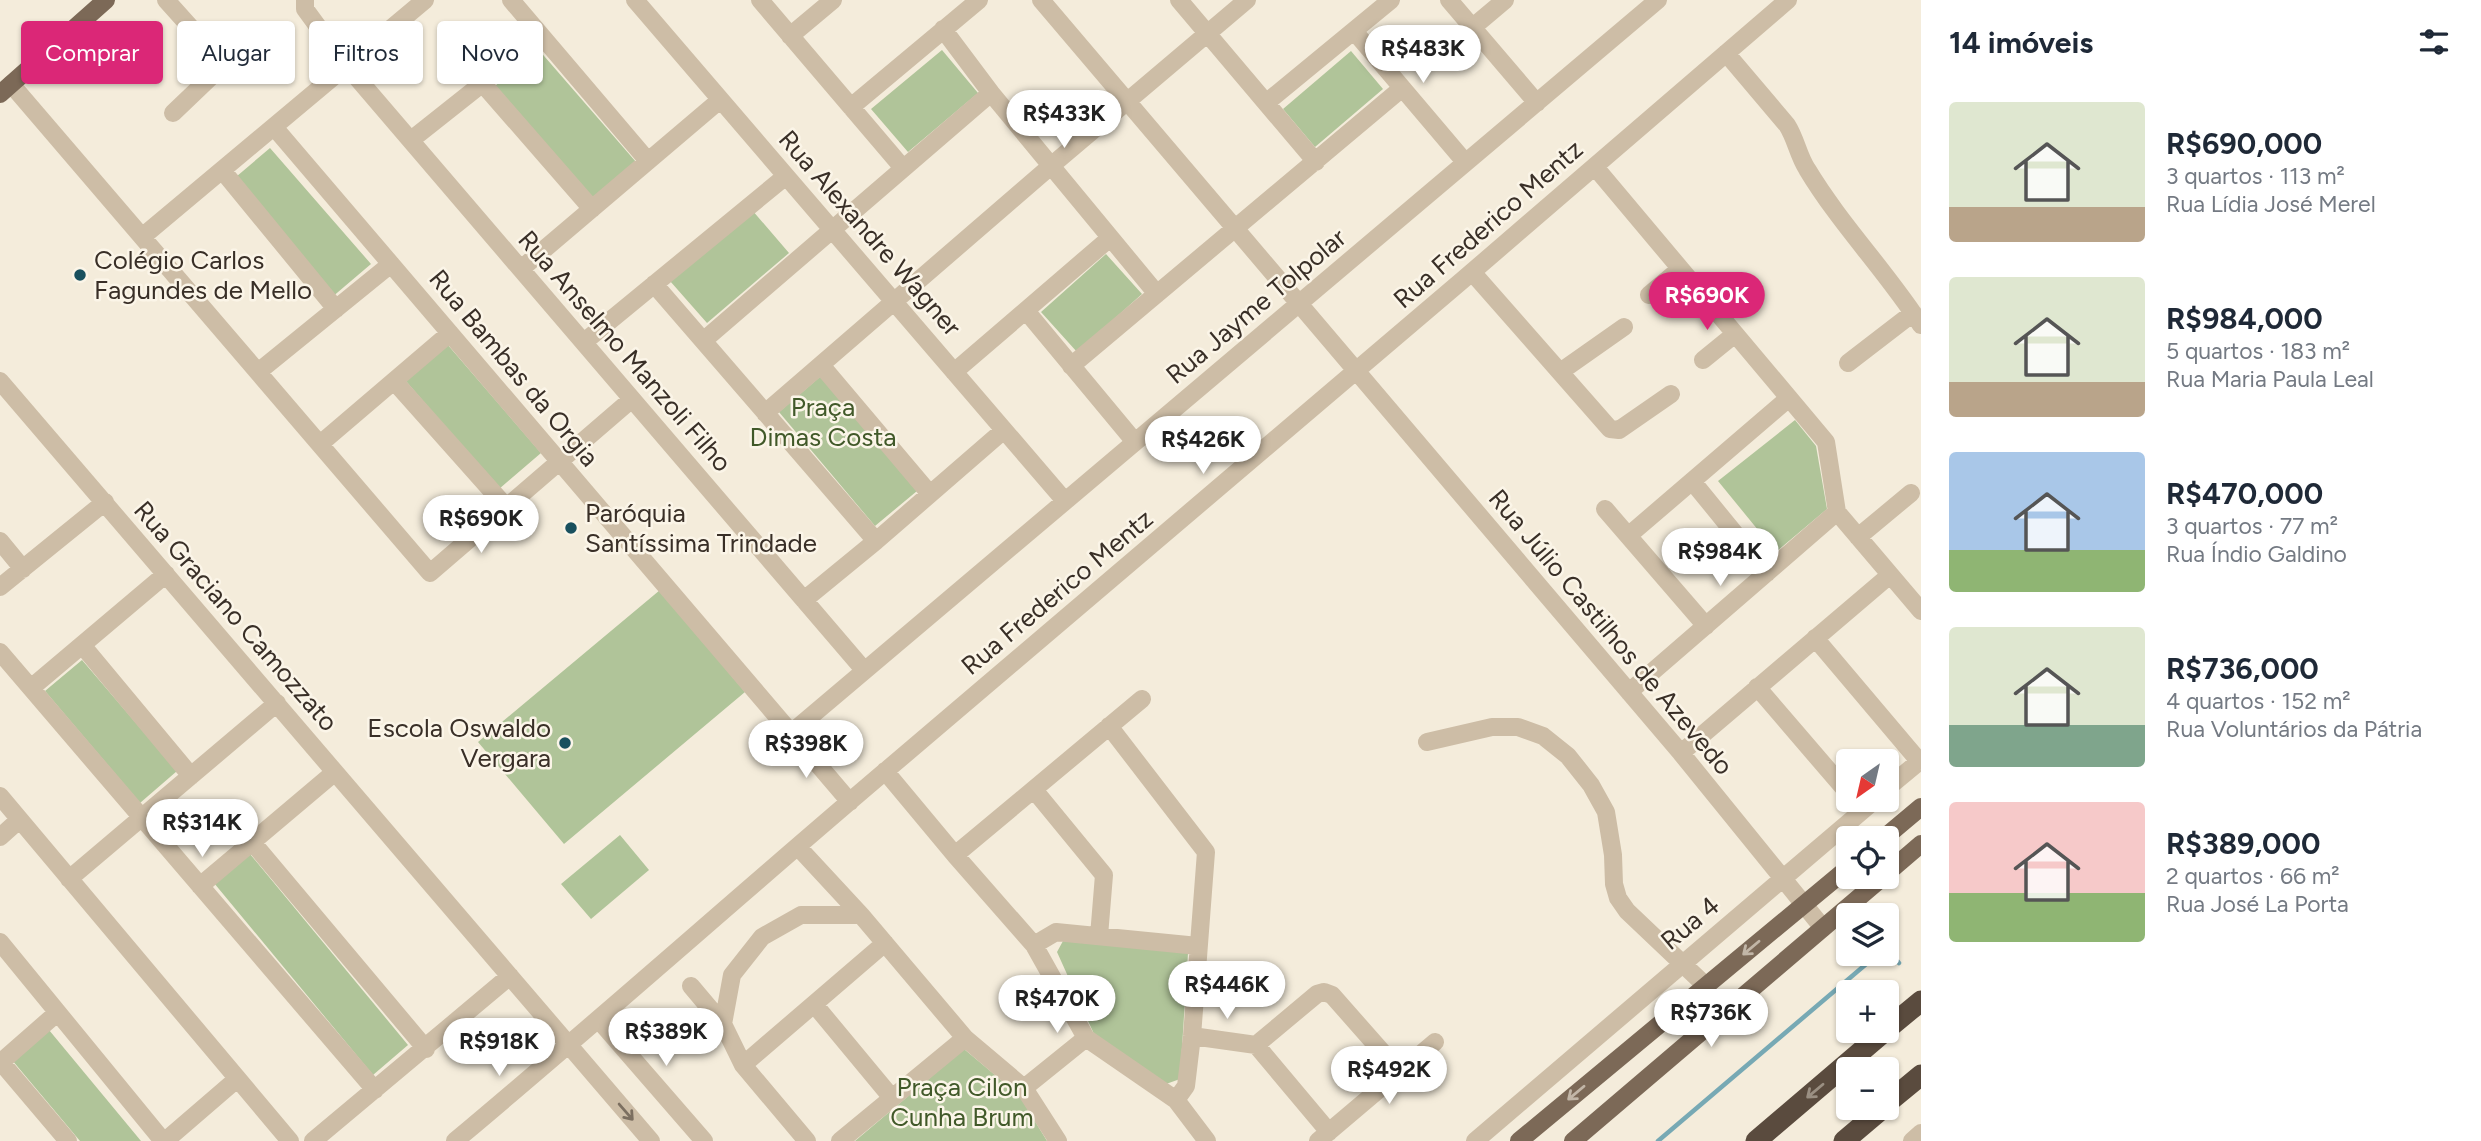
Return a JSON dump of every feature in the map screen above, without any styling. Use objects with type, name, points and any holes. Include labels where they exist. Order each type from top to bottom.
[{"type":"highway","points":[[1899,1019],[1921,1000]]},
{"type":"highway","points":[[1756,1141],[1871,1043]]},
{"type":"highway","points":[[1899,1093],[1921,1075]]},
{"type":"highway","points":[[1844,1141],[1868,1120]]},
{"type":"main road","points":[[6,89],[106,0]]},
{"type":"main road","points":[[1898,826],[1921,807]]},
{"type":"main road","points":[[1899,861],[1921,844]]},
{"type":"main road","points":[[1519,1141],[1836,878]]},
{"type":"main road","points":[[1573,1141],[1866,889]]},
{"type":"street","points":[[166,0],[218,58],[220,64],[218,70],[173,113]]},
{"type":"street","name":"Rua Anselmo Manzoli Filho","points":[[305,0],[305,9],[314,21]]},
{"type":"street","points":[[399,21],[425,0]]},
{"type":"street","points":[[511,0],[528,21]]},
{"type":"street","name":"Rua Alexandre Wagner","points":[[635,0],[1065,501]]},
{"type":"street","points":[[760,0],[903,168]]},
{"type":"street","points":[[790,36],[833,0]]},
{"type":"street","points":[[850,107],[979,0]]},
{"type":"street","name":"Rua Júlio Castilhos de Azevedo","points":[[1041,0],[1681,752],[1823,928]]},
{"type":"street","points":[[1179,0],[1317,162]]},
{"type":"street","points":[[765,413],[1247,0]]},
{"type":"street","points":[[1267,102],[1391,0]]},
{"type":"street","points":[[1449,0],[1536,103]]},
{"type":"street","points":[[1473,27],[1505,0]]},
{"type":"street","name":"Rua Jayme Tolpolar","points":[[791,733],[1658,0]]},
{"type":"street","name":"Rua Frederico Mentz","points":[[455,1141],[600,1020],[850,802],[1788,0]]},
{"type":"street","points":[[943,29],[991,93],[1157,294]]},
{"type":"street","points":[[1354,31],[1465,162]]},
{"type":"street","points":[[543,39],[648,161]]},
{"type":"street","points":[[1726,53],[1787,125],[1795,137],[1807,169],[1917,319],[1848,363]]},
{"type":"street","points":[[142,237],[324,84]]},
{"type":"street","name":"Rua Anselmo Manzoli Filho","points":[[362,84],[864,670]]},
{"type":"street","points":[[411,140],[483,84],[592,209]]},
{"type":"street","points":[[6,89],[142,237],[430,573],[632,398]]},
{"type":"street","points":[[1072,366],[1401,89]]},
{"type":"street","points":[[703,341],[991,93]]},
{"type":"street","points":[[520,269],[720,100]]},
{"type":"street","name":"Rua Bambas da Orgia","points":[[274,127],[850,802]]},
{"type":"street","points":[[1595,167],[1826,442],[1837,512],[1921,611]]},
{"type":"street","points":[[222,170],[336,309]]},
{"type":"street","points":[[584,342],[786,176]]},
{"type":"street","points":[[954,372],[1110,238]]},
{"type":"street","points":[[258,372],[391,264]]},
{"type":"street","points":[[1649,295],[1680,269]]},
{"type":"street","points":[[1472,272],[1610,429],[1619,430],[1671,394]]},
{"type":"street","points":[[654,284],[876,541]]},
{"type":"street","points":[[1027,312],[1135,442]]},
{"type":"street","points":[[1560,372],[1624,327]]},
{"type":"street","points":[[320,444],[450,333]]},
{"type":"street","points":[[1703,360],[1735,334]]},
{"type":"street","points":[[821,365],[930,494]]},
{"type":"street","name":"Rua Graciano Camozzato","points":[[0,381],[651,1141]]},
{"type":"street","points":[[394,381],[507,508]]},
{"type":"street","points":[[1628,536],[1789,398]]},
{"type":"street","points":[[804,600],[1004,430]]},
{"type":"street","points":[[1692,481],[1768,573]]},
{"type":"street","points":[[1858,537],[1911,493]]},
{"type":"street","points":[[0,587],[105,502]]},
{"type":"street","points":[[1605,509],[1706,626]]},
{"type":"street","points":[[1629,692],[1837,512]]},
{"type":"street","points":[[0,541],[23,569]]},
{"type":"street","points":[[31,688],[166,574]]},
{"type":"street","points":[[1681,752],[1890,575]]},
{"type":"street","points":[[1815,638],[1920,760],[1899,778]]},
{"type":"street","points":[[82,645],[191,776]]},
{"type":"street","points":[[0,652],[375,1090]]},
{"type":"street","points":[[1757,687],[1836,779]]},
{"type":"street","points":[[955,855],[1035,791],[1142,699]]},
{"type":"street","points":[[69,879],[277,704]]},
{"type":"street","points":[[1109,726],[1206,852],[1186,1086],[1176,1100]]},
{"type":"street","points":[[1427,742],[1492,727],[1518,727],[1543,736],[1568,756],[1591,785],[1606,813],[1618,898],[1627,911],[1706,986]]},
{"type":"street","points":[[200,886],[335,772]]},
{"type":"street","points":[[885,772],[1034,944],[1086,1038],[1176,1100],[1207,1141]]},
{"type":"street","points":[[1035,791],[1104,875],[1099,936]]},
{"type":"street","points":[[0,796],[290,1141]]},
{"type":"street","name":"Rua 4","points":[[1475,1141],[1782,879],[1854,812]]},
{"type":"street","points":[[0,837],[19,820]]},
{"type":"street","points":[[253,843],[426,1049]]},
{"type":"street","points":[[798,847],[861,915],[965,1038],[1024,1088],[1058,1141]]},
{"type":"street","points":[[723,1024],[732,975],[762,937],[801,915],[861,915]]},
{"type":"street","points":[[1034,944],[1056,932],[1198,946]]},
{"type":"street","points":[[0,942],[164,1141],[237,1079]]},
{"type":"street","points":[[743,1065],[885,943]]},
{"type":"street","points":[[313,1141],[510,976]]},
{"type":"street","points":[[691,986],[723,1024],[743,1065],[807,1141]]},
{"type":"street","points":[[1256,1045],[1317,994],[1324,992],[1332,995],[1399,1071]]},
{"type":"street","points":[[814,1003],[892,1098]]},
{"type":"street","points":[[57,1013],[0,1062],[68,1141]]},
{"type":"street","points":[[600,1020],[704,1141]]},
{"type":"street","points":[[1192,1036],[1256,1045],[1323,1136],[1435,1042]]},
{"type":"street","points":[[840,1141],[965,1038]]},
{"type":"street","points":[[1024,1088],[1086,1038]]},
{"type":"street","points":[[1912,1141],[1921,1133]]},
{"type":"green space","points":[[942,50],[978,93],[908,152],[871,109]]},
{"type":"green space","points":[[1351,51],[1383,89],[1315,147],[1283,109]]},
{"type":"green space","points":[[543,55],[636,162],[593,199],[495,86],[543,84]]},
{"type":"green space","points":[[270,148],[371,264],[331,298],[230,182]]},
{"type":"green space","points":[[752,210],[789,253],[707,323],[670,281]]},
{"type":"green space","points":[[1106,254],[1142,294],[1077,352],[1041,312]]},
{"type":"green space","points":[[447,344],[541,453],[499,489],[405,380]]},
{"type":"green space","name":"Praça Dimas Costa","points":[[821,376],[917,491],[875,526],[779,412]]},
{"type":"green space","points":[[1795,420],[1816,446],[1827,509],[1776,552],[1718,481]]},
{"type":"green space","points":[[660,590],[745,692],[564,844],[478,742]]},
{"type":"green space","points":[[82,660],[177,771],[140,803],[45,691]]},
{"type":"green space","points":[[620,835],[649,870],[591,919],[561,884]]},
{"type":"green space","points":[[250,854],[408,1045],[373,1075],[214,883]]},
{"type":"green space","points":[[1063,941],[1188,953],[1180,1079],[1166,1084],[1094,1034],[1057,952]]},
{"type":"green space","points":[[49,1030],[141,1141],[80,1141],[12,1060]]},
{"type":"green space","name":"Praça Cilon Cunha Brum","points":[[964,1049],[1019,1095],[1047,1141],[855,1141]]},
{"type":"waterway","points":[[1658,1141],[1864,966]]},
{"type":"place","name":"Colégio Carlos Fagundes de Mello","points":[[80,275]]},
{"type":"place","name":"Paróquia Santíssima Trindade","points":[[571,528]]},
{"type":"place","name":"Escola Oswaldo Vergara","points":[[565,743]]}]
